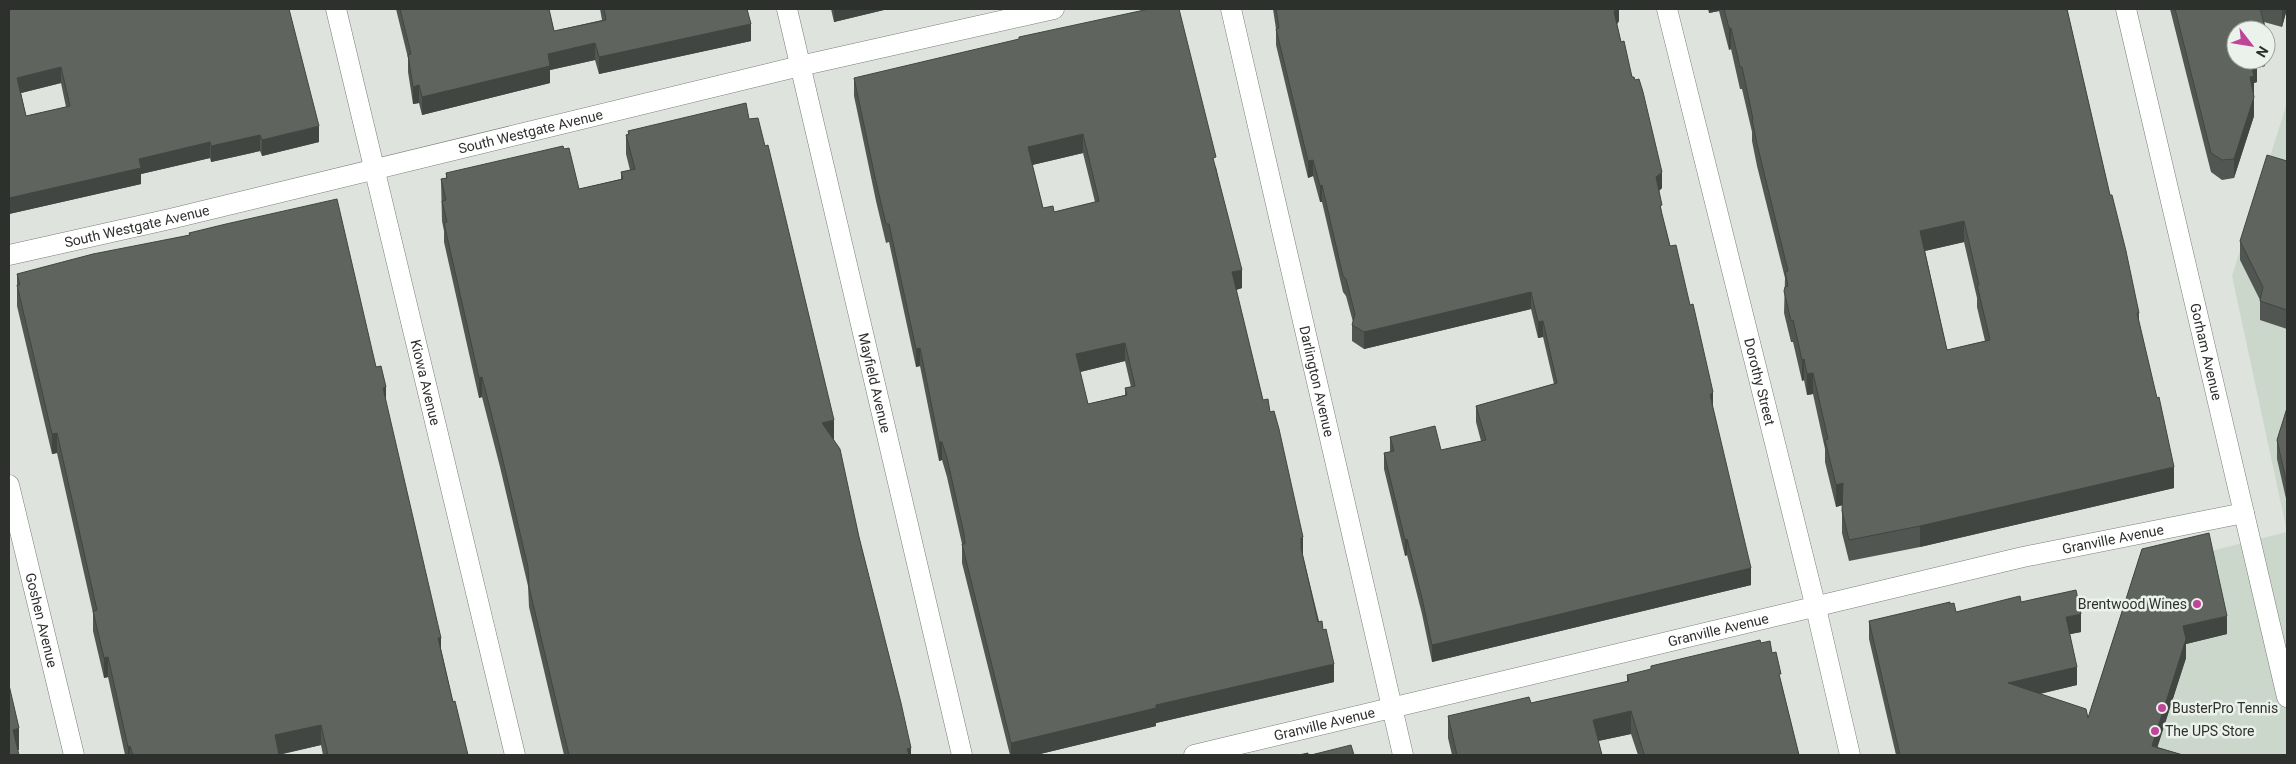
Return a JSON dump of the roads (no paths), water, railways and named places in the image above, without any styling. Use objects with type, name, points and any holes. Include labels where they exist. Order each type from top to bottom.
[{"type":"street","name":"Kiowa Avenue","points":[[336,9],[515,755]]},
{"type":"street","name":"Mayfield Avenue","points":[[787,9],[962,755]]},
{"type":"street","name":"South Westgate Avenue","points":[[9,255],[170,220],[800,66],[1054,9]]},
{"type":"street","name":"Darlington Avenue","points":[[1231,9],[1403,755]]},
{"type":"street","name":"Dorothy Street","points":[[1667,9],[1816,608],[1850,755]]},
{"type":"street","name":"Gorham Avenue","points":[[2126,9],[2287,697]]},
{"type":"street","name":"Goshen Avenue","points":[[9,485],[74,755]]},
{"type":"street","name":"Granville Avenue","points":[[1194,755],[1816,608],[2023,557],[2244,512]]},
{"type":"place","name":"Brentwood Wines","points":[[2197,604]]},
{"type":"place","name":"BusterPro Tennis","points":[[2162,708]]},
{"type":"place","name":"The UPS Store","points":[[2155,731]]}]
